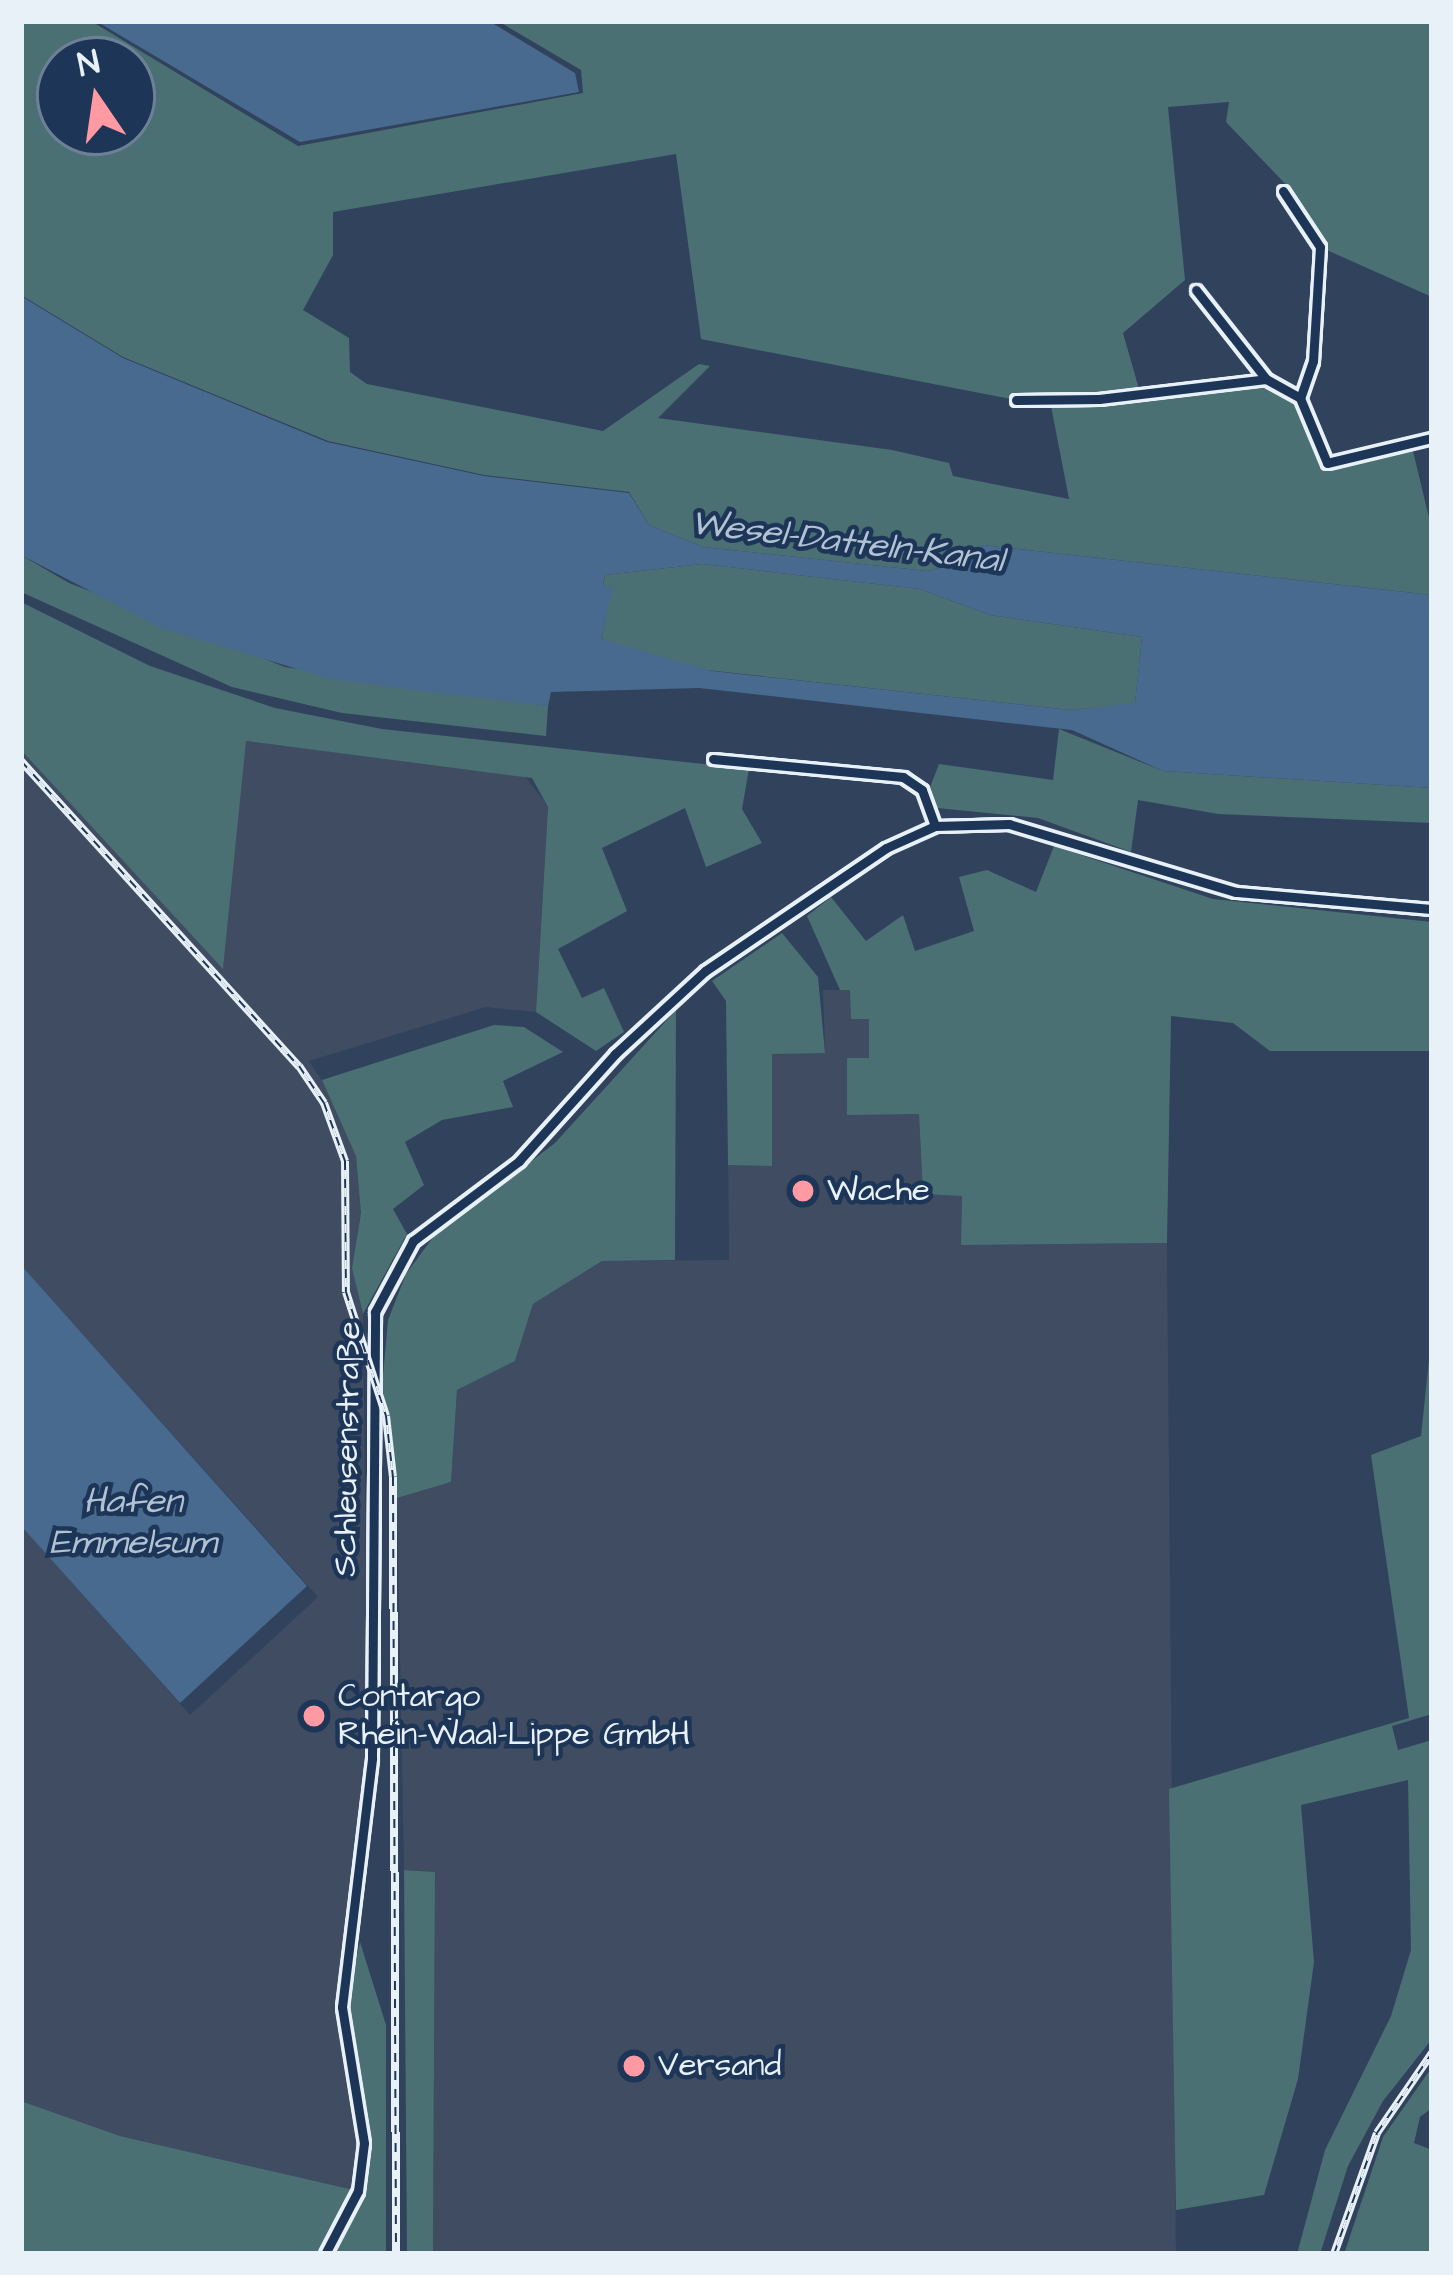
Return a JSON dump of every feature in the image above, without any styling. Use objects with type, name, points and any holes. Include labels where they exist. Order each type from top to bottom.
[{"type":"street","points":[[1283,191],[1320,247],[1313,362],[1300,398]]},
{"type":"street","points":[[1196,290],[1266,379],[1300,398],[1327,463],[1432,438]]},
{"type":"street","points":[[1016,400],[1099,400],[1266,379]]},
{"type":"street","points":[[713,759],[903,777],[922,790],[935,826]]},
{"type":"street","name":"Schleusenstraße","points":[[325,2254],[358,2191],[364,2144],[342,2007],[372,1758],[375,1312],[413,1241],[519,1161],[694,980],[886,848],[935,826],[1010,824],[1236,892],[1432,909]]},
{"type":"shaded area","points":[[245,741],[524,775],[548,806],[536,1012],[486,1007],[309,1061],[340,1108],[356,1156],[361,1213],[352,1268],[363,1314],[368,1758],[338,2007],[360,2143],[354,2190],[120,2136],[21,2101],[21,1526],[190,1715],[318,1597],[21,1265],[21,750],[223,968]]},
{"type":"shaded area","points":[[823,990],[850,990],[869,1019],[869,1058],[848,1058],[919,1114],[923,1194],[962,1195],[961,1245],[1167,1243],[1176,2254],[433,2254],[435,1872],[404,1870],[397,1498],[451,1482],[457,1390],[515,1361],[533,1304],[602,1261],[729,1260],[728,1165],[772,1165],[772,1053],[825,1053]]},
{"type":"green space","points":[[21,21],[91,21],[116,36],[36,36],[36,156],[156,156],[156,60],[298,146],[583,93],[581,70],[498,21],[1432,21],[1432,297],[1320,247],[1294,193],[1226,122],[1229,102],[1168,107],[1185,280],[1123,333],[1139,389],[1016,400],[701,339],[676,154],[333,212],[333,255],[303,310],[349,338],[350,372],[367,384],[603,431],[699,364],[710,366],[658,418],[892,450],[949,463],[953,476],[1069,499],[1051,406],[1262,382],[1297,402],[1324,467],[1412,447],[1432,530],[1432,595],[983,545],[968,562],[927,571],[703,547],[649,525],[629,492],[484,475],[328,441],[123,357],[21,295]]},
{"type":"green space","points":[[21,555],[69,583],[285,667],[548,706],[546,736],[342,713],[232,687],[21,592]]},
{"type":"green space","points":[[702,564],[920,589],[990,615],[1142,637],[1135,704],[1070,710],[688,668],[601,639],[612,588],[603,587],[605,575]]},
{"type":"green space","points":[[21,602],[150,666],[275,708],[382,729],[749,769],[742,809],[762,843],[706,867],[685,808],[602,848],[627,911],[558,949],[582,998],[604,988],[624,1032],[596,1051],[536,1012],[548,807],[532,778],[246,741],[223,969],[21,750]]},
{"type":"green space","points":[[1059,729],[1163,771],[1432,788],[1432,823],[1218,814],[1138,800],[1131,852],[1038,818],[937,808],[929,790],[939,764],[1053,780]]},
{"type":"green space","points":[[1054,846],[1213,899],[1432,922],[1432,1051],[1270,1051],[1233,1023],[1171,1016],[1167,1243],[961,1245],[962,1196],[923,1194],[919,1114],[847,1115],[847,1058],[869,1058],[869,1019],[851,1019],[850,990],[840,990],[807,916],[831,897],[866,941],[903,915],[915,951],[974,931],[959,877],[987,870],[1036,892]]},
{"type":"green space","points":[[782,933],[818,977],[825,1053],[772,1054],[772,1166],[728,1165],[726,1001],[712,981]]},
{"type":"green space","points":[[676,1010],[675,1260],[602,1261],[533,1304],[515,1361],[457,1390],[451,1482],[397,1498],[382,1387],[388,1320],[406,1274],[434,1236],[555,1143]]},
{"type":"green space","points":[[494,1025],[524,1027],[563,1052],[503,1081],[513,1107],[442,1120],[405,1142],[424,1185],[393,1209],[407,1234],[363,1314],[352,1268],[361,1213],[356,1156],[322,1080]]},
{"type":"green space","points":[[1432,1331],[1432,1714],[1392,1726],[1398,1750],[1432,1740],[1432,2039],[1383,2101],[1348,2166],[1320,2254],[1297,2254],[1325,2150],[1391,2016],[1411,1950],[1408,1780],[1301,1805],[1314,1962],[1298,2079],[1264,2195],[1176,2210],[1169,1789],[1409,1718],[1371,1455],[1421,1436]]},
{"type":"green space","points":[[404,1870],[435,1872],[433,2254],[407,2254]]},
{"type":"green space","points":[[360,1942],[386,2025],[386,2254],[329,2254],[363,2192],[368,2144],[346,2008]]},
{"type":"green space","points":[[1432,2067],[1432,2108],[1420,2117],[1414,2143],[1432,2150],[1432,2254],[1344,2254],[1383,2137]]},
{"type":"green space","points":[[21,2101],[120,2136],[354,2190],[321,2254],[21,2254]]},
{"type":"water","points":[[96,21],[489,21],[575,73],[579,92],[300,142],[156,57],[156,36],[121,36]]},
{"type":"water","points":[[21,296],[123,358],[327,442],[484,476],[629,493],[649,525],[703,547],[927,571],[967,562],[983,545],[1432,595],[1432,788],[1163,771],[1072,730],[699,688],[551,692],[548,706],[331,679],[161,628],[21,555]],"holes":[[[702,564],[920,589],[990,615],[1142,637],[1135,703],[1070,710],[712,671],[601,639],[613,588],[603,586],[605,575]]]},
{"type":"water","name":"Hafen Emmelsum","points":[[21,1265],[307,1586],[180,1703],[21,1526]]},
{"type":"railway","points":[[21,761],[299,1066],[324,1103],[345,1161],[346,1292],[386,1416],[393,1477],[396,2254]]},
{"type":"railway","points":[[1334,2254],[1377,2133],[1432,2053]]},
{"type":"place","name":"Wache","points":[[803,1191]]},
{"type":"place","name":"Contargo Rhein-Waal-Lippe GmbH","points":[[314,1716]]},
{"type":"place","name":"Versand","points":[[634,2066]]},
{"type":"water label","name":"Wesel-Datteln-Kanal","points":[[847,542]]}]
